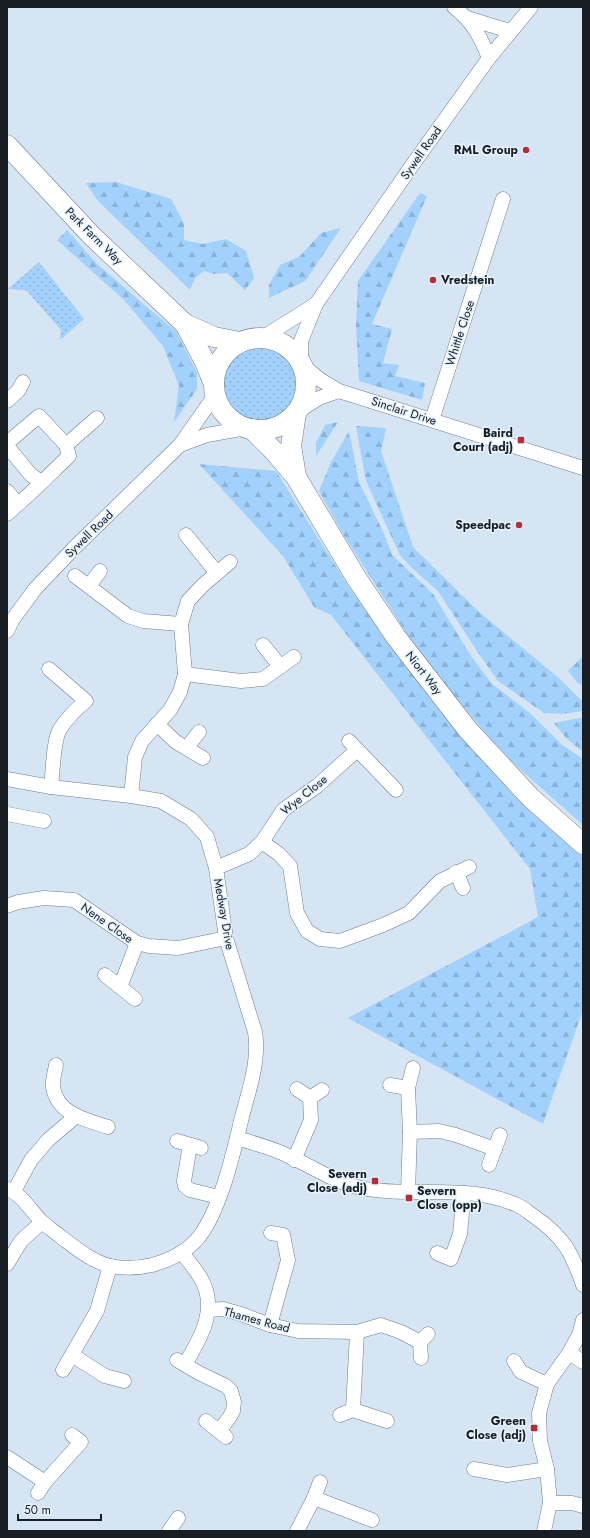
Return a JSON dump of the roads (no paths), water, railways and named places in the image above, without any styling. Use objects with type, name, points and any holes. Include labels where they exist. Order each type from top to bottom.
[{"type":"highway","name":"Park Farm Way","points":[[7,145],[92,236],[185,324],[204,360],[215,389]]},
{"type":"highway","name":"Park Farm Way","points":[[185,324],[214,337],[240,342]]},
{"type":"highway","points":[[262,338],[274,340],[285,345],[294,352],[302,364],[306,376],[306,390],[302,402],[297,412],[287,421],[276,427],[264,430],[249,428],[230,418],[223,411],[215,389],[216,372],[221,360],[240,342],[262,338]]},
{"type":"highway","name":"Niort Way","points":[[296,477],[291,446],[297,412]]},
{"type":"highway","name":"Niort Way","points":[[249,428],[273,450],[296,477],[374,605],[468,730],[531,798],[583,844]]},
{"type":"street","points":[[454,7],[467,18],[482,40],[489,58]]},
{"type":"street","name":"Sywell Road","points":[[302,364],[301,342],[316,304],[489,58],[531,7]]},
{"type":"street","points":[[467,18],[510,31]]},
{"type":"street","name":"Whittle Close","points":[[432,420],[503,199]]},
{"type":"street","name":"Sywell Road","points":[[262,338],[316,304]]},
{"type":"street","name":"Sinclair Drive","points":[[302,364],[319,379],[339,391],[583,466]]},
{"type":"street","points":[[7,401],[18,391],[23,382]]},
{"type":"street","name":"Sywell Road","points":[[9,622],[35,588],[180,445],[215,389]]},
{"type":"street","points":[[297,412],[319,398],[339,391]]},
{"type":"street","points":[[7,514],[34,492],[41,482],[69,456],[66,445],[39,416],[7,444],[31,475],[41,482]]},
{"type":"street","points":[[66,445],[98,418]]},
{"type":"street","name":"Sywell Road","points":[[180,445],[207,435],[249,428]]},
{"type":"street","points":[[7,491],[18,504]]},
{"type":"street","points":[[186,535],[217,573]]},
{"type":"street","points":[[131,796],[135,757],[142,741],[170,710],[180,692],[185,674],[181,624],[188,601],[203,585],[230,562]]},
{"type":"street","points":[[89,586],[100,571]]},
{"type":"street","points":[[75,576],[128,616],[143,621],[181,624]]},
{"type":"street","points":[[263,645],[280,666]]},
{"type":"street","points":[[185,674],[241,681],[262,678],[294,657]]},
{"type":"street","points":[[49,669],[86,701],[75,710],[60,730],[55,749],[51,787]]},
{"type":"street","points":[[157,724],[176,742],[203,758]]},
{"type":"street","points":[[187,748],[199,732]]},
{"type":"street","name":"Wye Close","points":[[216,868],[249,854],[262,842],[283,810],[317,786],[353,746],[396,790]]},
{"type":"street","name":"Medway Drive","points":[[7,780],[51,787],[131,796],[161,802],[191,819],[207,837],[216,868],[226,938],[255,1032],[256,1040],[255,1063],[237,1138],[219,1197],[211,1218],[198,1238],[182,1252],[164,1262],[144,1266],[129,1268],[110,1266],[80,1252],[42,1222],[11,1190]]},
{"type":"street","points":[[7,814],[44,821]]},
{"type":"street","points":[[262,842],[280,854],[290,866],[297,913],[307,931],[320,939],[340,941],[383,925],[409,913],[440,881],[463,870],[463,888]]},
{"type":"street","name":"Nene Close","points":[[7,906],[44,898],[74,900],[137,943],[149,946],[178,948],[226,938]]},
{"type":"street","name":"Nene Close","points":[[119,986],[122,982],[137,943]]},
{"type":"street","points":[[105,975],[135,999]]},
{"type":"street","points":[[56,1065],[53,1086],[59,1103],[75,1117],[108,1127]]},
{"type":"street","points":[[408,1192],[410,1132],[408,1088],[413,1068]]},
{"type":"street","points":[[390,1085],[408,1088]]},
{"type":"street","points":[[297,1089],[310,1098]]},
{"type":"street","points":[[310,1098],[322,1090]]},
{"type":"street","points":[[294,1160],[311,1120],[310,1098]]},
{"type":"street","points":[[11,1190],[31,1160],[44,1145],[75,1117]]},
{"type":"street","points":[[410,1132],[439,1131],[456,1135],[495,1149]]},
{"type":"street","points":[[490,1165],[500,1135]]},
{"type":"street","points":[[237,1138],[278,1151],[342,1182],[360,1187],[377,1190],[464,1193],[489,1196],[518,1206],[542,1222],[561,1238],[574,1259],[583,1285]]},
{"type":"street","points":[[189,1145],[184,1181],[185,1186],[190,1190],[219,1197]]},
{"type":"street","points":[[437,1253],[451,1258],[460,1234],[464,1193]]},
{"type":"street","points":[[7,1264],[21,1241],[42,1222]]},
{"type":"street","points":[[270,1325],[288,1260],[283,1235],[271,1233]]},
{"type":"street","points":[[182,1252],[201,1279],[207,1293],[209,1310],[206,1325],[199,1341],[181,1362],[199,1373],[226,1386],[231,1391],[234,1402],[233,1411],[222,1434],[206,1421]]},
{"type":"street","points":[[63,1370],[97,1311],[110,1266]]},
{"type":"street","name":"Thames Road","points":[[209,1310],[223,1310],[241,1314],[270,1325],[298,1331],[357,1332],[381,1325],[424,1338],[421,1358]]},
{"type":"street","points":[[544,1531],[550,1503],[547,1469],[540,1441],[539,1413],[547,1384],[569,1353],[579,1335],[583,1320]]},
{"type":"street","points":[[353,1410],[357,1332]]},
{"type":"street","points":[[569,1353],[583,1362]]},
{"type":"street","points":[[72,1355],[105,1376],[124,1381]]},
{"type":"street","points":[[514,1361],[521,1372],[547,1384]]},
{"type":"street","points":[[340,1415],[353,1410],[387,1421]]},
{"type":"street","points":[[7,1458],[42,1487],[81,1442],[72,1435]]},
{"type":"street","points":[[474,1469],[507,1475],[547,1469]]},
{"type":"street","points":[[297,1531],[314,1498],[320,1482]]},
{"type":"street","points":[[314,1498],[372,1520]]},
{"type":"street","points":[[550,1503],[572,1503],[583,1506]]},
{"type":"street","points":[[169,1531],[178,1518]]},
{"type":"place","name":"RML Group","points":[[526,150]]},
{"type":"place","name":"Vredstein","points":[[433,280]]},
{"type":"place","name":"Baird Court (adj)","points":[[521,440]]},
{"type":"place","name":"Speedpac","points":[[519,525]]},
{"type":"place","name":"Severn Close (adj)","points":[[375,1181]]},
{"type":"place","name":"Severn Close (opp)","points":[[409,1198]]},
{"type":"place","name":"Green Close (adj)","points":[[534,1428]]}]
